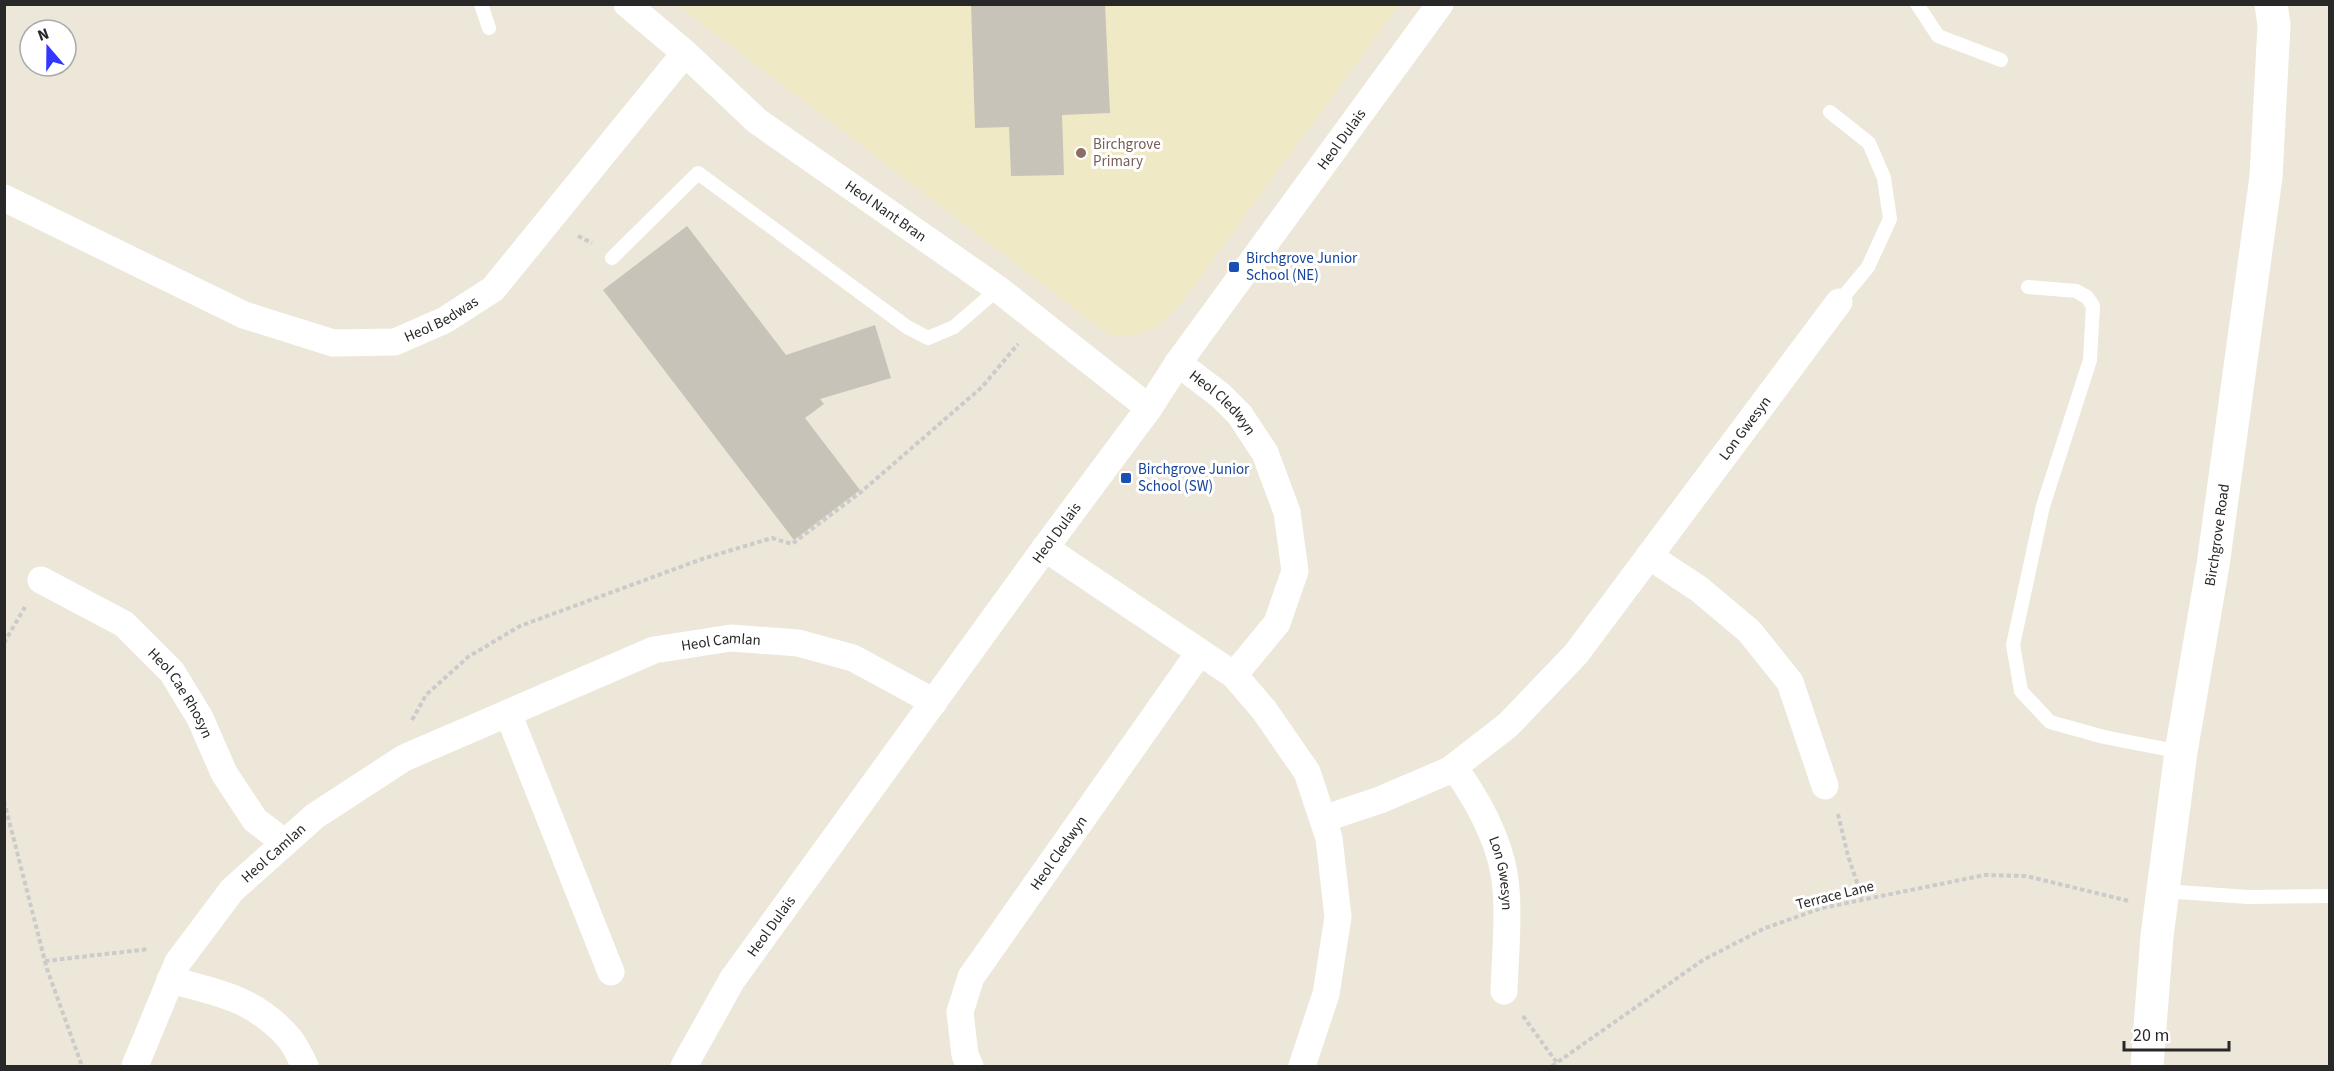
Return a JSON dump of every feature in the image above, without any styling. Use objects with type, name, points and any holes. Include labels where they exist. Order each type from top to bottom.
[{"type":"main road","name":"Birchgrove Road","points":[[2147,1066],[2163,901],[2181,752],[2213,565],[2266,177],[2274,25],[2271,4]]},
{"type":"street","name":"Heol Nant Bran","points":[[627,4],[685,53],[757,121],[998,289],[1149,408]]},
{"type":"street","name":"Heol Dulais","points":[[684,1066],[732,980],[1440,4]]},
{"type":"street","name":"Heol Bedwas","points":[[4,198],[244,315],[333,343],[395,342],[445,320],[493,289],[685,53]]},
{"type":"street","name":"Lon Gwesyn","points":[[1323,819],[1380,800],[1454,767],[1508,725],[1576,654],[1839,302]]},
{"type":"street","name":"Heol Cledwyn","points":[[1178,363],[1220,395],[1240,415],[1265,453],[1287,512],[1295,571],[1277,622],[1234,675]]},
{"type":"street","points":[[1045,548],[1234,675],[1264,710],[1307,772],[1329,838],[1338,917],[1326,994],[1302,1066]]},
{"type":"street","points":[[1649,556],[1699,590],[1749,631],[1790,682],[1825,786]]},
{"type":"street","name":"Heol Cae Rhosyn","points":[[41,580],[124,624],[172,672],[200,718],[224,773],[255,820],[285,843]]},
{"type":"street","name":"Heol Camlan","points":[[135,1066],[178,962],[232,890],[315,816],[404,758],[654,650],[731,639],[798,643],[853,658],[934,702]]},
{"type":"street","name":"Heol Cledwyn","points":[[970,1066],[965,1055],[960,1012],[971,977],[1199,653]]},
{"type":"street","points":[[508,713],[611,972]]},
{"type":"street","name":"Lon Gwesyn","points":[[1454,767],[1471,792],[1496,842],[1506,888],[1504,991]]},
{"type":"street","points":[[170,980],[216,991],[260,1010],[291,1039],[305,1066]]},
{"type":"lane","points":[[481,4],[489,28]]},
{"type":"lane","points":[[1917,4],[1938,36],[2001,60]]},
{"type":"lane","points":[[1830,112],[1869,143],[1884,178],[1890,219],[1868,267],[1839,302]]},
{"type":"lane","points":[[612,258],[698,173],[907,327],[928,338],[954,327],[998,289]]},
{"type":"lane","points":[[2028,287],[2076,291],[2087,297],[2093,306],[2090,360],[2043,506],[2013,645],[2021,691],[2050,722],[2104,737],[2181,752]]},
{"type":"lane","points":[[2163,901],[2330,896]]},
{"type":"path","points":[[542,230],[582,236],[612,258]]},
{"type":"path","points":[[404,758],[405,732],[426,696],[468,657],[520,626],[702,559],[772,538],[792,544],[861,492],[982,387],[1037,320]]},
{"type":"path","points":[[4,643],[41,580]]},
{"type":"path","points":[[1825,786],[1835,793],[1839,819],[1863,900]]},
{"type":"path","points":[[4,801],[45,961],[82,1066]]},
{"type":"path","name":"Terrace Lane","points":[[1552,1066],[1703,960],[1765,928],[1822,908],[1985,875],[2026,876],[2163,901]]},
{"type":"path","points":[[45,961],[190,945]]},
{"type":"path","points":[[1504,991],[1557,1063]]},
{"type":"shaded area","name":"Birchgrove Primary","points":[[678,5],[1399,5],[1182,302],[1153,330],[1132,335],[1110,336]]},
{"type":"building","points":[[971,4],[1105,4],[1110,113],[1062,115],[1064,175],[1011,176],[1009,127],[975,128]]},
{"type":"building","points":[[687,226],[786,355],[875,325],[891,378],[820,399],[824,404],[805,418],[860,490],[794,540],[603,290]]},
{"type":"place","name":"Birchgrove Primary","points":[[1081,153]]},
{"type":"place","name":"Birchgrove Junior School (NE)","points":[[1234,267]]},
{"type":"place","name":"Birchgrove Junior School (SW)","points":[[1126,478]]}]
